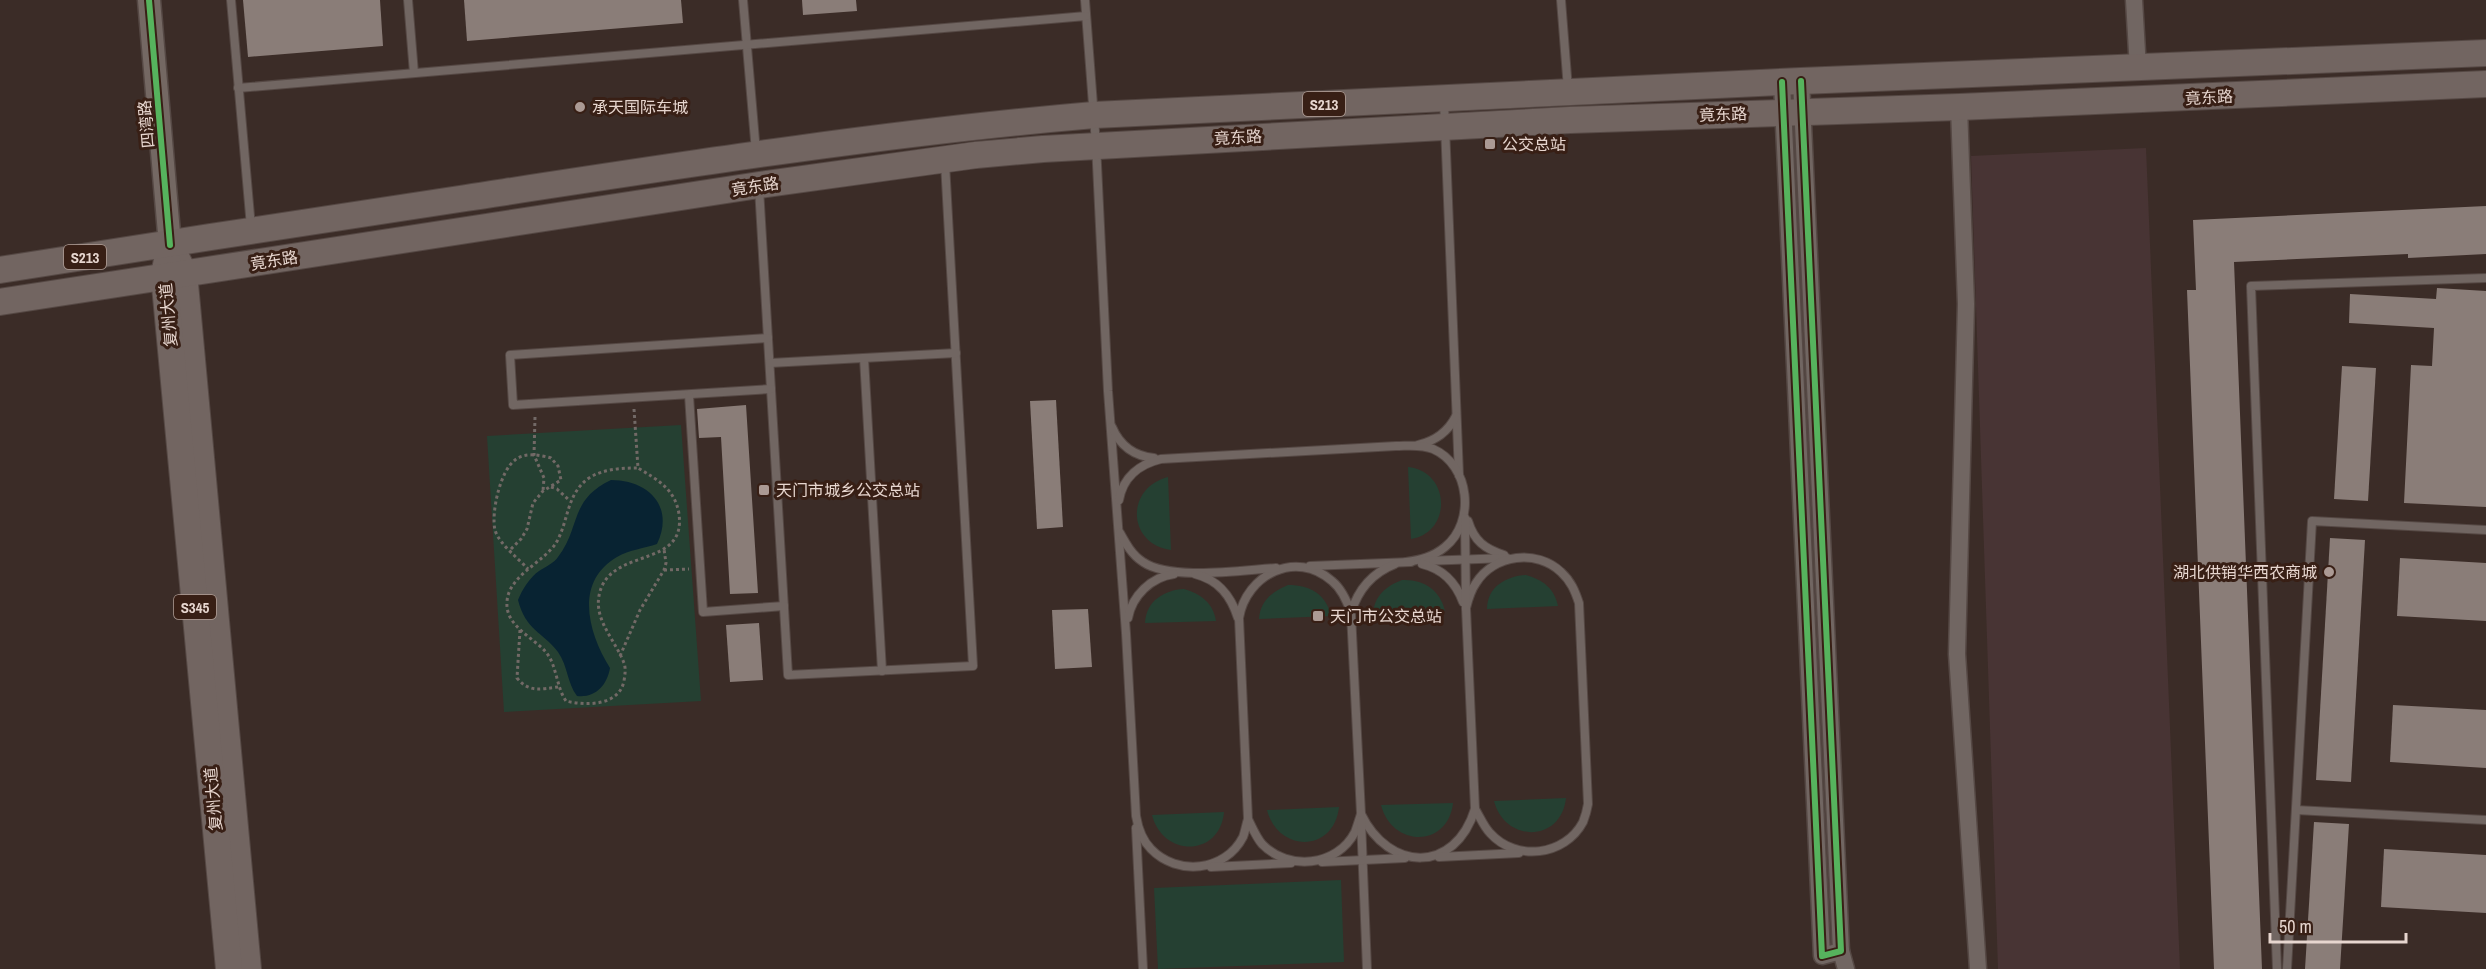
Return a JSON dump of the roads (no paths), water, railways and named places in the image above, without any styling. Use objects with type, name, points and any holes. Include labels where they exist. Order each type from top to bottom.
[{"type":"main road","name":"竟东路","points":[[0,270],[757,155],[939,130],[1094,115],[1792,81],[2138,69],[2486,53]]},
{"type":"main road","name":"竟东路","points":[[0,302],[759,185],[945,159],[1096,144],[1445,126],[2486,84]]},
{"type":"main road","name":"复州大道","points":[[170,245],[248,969]]},
{"type":"main road","name":"复州大道","points":[[174,274],[229,969]]},
{"type":"street","name":"四湾路","points":[[149,0],[170,245]]},
{"type":"street","points":[[2134,0],[2138,69]]},
{"type":"street","points":[[1792,81],[1822,956],[1841,951],[1846,969]]},
{"type":"street","points":[[1959,107],[1966,304],[1957,654],[1978,969]]},
{"type":"lane","points":[[231,0],[251,232]]},
{"type":"lane","points":[[408,0],[414,73]]},
{"type":"lane","points":[[743,0],[757,155]]},
{"type":"lane","points":[[1085,0],[1096,144],[1110,421],[1126,633],[1143,969]]},
{"type":"lane","points":[[1561,0],[1568,92]]},
{"type":"lane","points":[[238,88],[1086,16]]},
{"type":"lane","points":[[1361,814],[1376,838],[1390,850],[1407,857],[1426,857],[1443,852],[1458,842],[1469,827],[1475,809],[1466,608],[1465,494],[1459,475],[1443,99]]},
{"type":"lane","points":[[759,185],[788,675],[973,666],[945,159]]},
{"type":"lane","points":[[2277,969],[2251,286],[2486,278]]},
{"type":"lane","points":[[768,338],[510,355],[513,405],[771,389]]},
{"type":"lane","points":[[770,363],[956,353]]},
{"type":"lane","points":[[864,358],[882,671]]},
{"type":"lane","points":[[689,395],[703,612],[784,606]]},
{"type":"lane","points":[[1414,446],[1439,436],[1452,424],[1456,416]]},
{"type":"lane","points":[[1110,421],[1122,444],[1131,452],[1144,457],[1161,459],[1414,446],[1425,447],[1442,454],[1459,475]]},
{"type":"lane","points":[[1161,459],[1145,463],[1130,476],[1120,492],[1117,511],[1119,531],[1128,548],[1142,562],[1159,570],[1204,576],[1220,586],[1232,601],[1239,618],[1248,819],[1242,837],[1232,852],[1216,862],[1199,867]]},
{"type":"lane","points":[[1136,816],[1140,833],[1149,848],[1163,860],[1180,867],[1539,852],[1557,847],[1571,837],[1583,822],[1588,804],[1579,603],[1572,585],[1560,571],[1544,561],[1490,551],[1478,542],[1470,530],[1465,507]]},
{"type":"lane","points":[[1351,613],[1363,587],[1376,573],[1393,564],[1430,557],[1446,547],[1458,532],[1465,514],[1465,507]]},
{"type":"lane","points":[[2287,969],[2312,521],[2486,530]]},
{"type":"lane","points":[[1126,633],[1128,614],[1136,597],[1149,583],[1166,574],[1526,557]]},
{"type":"lane","points":[[1466,608],[1476,582],[1490,568],[1507,559],[1526,557]]},
{"type":"lane","points":[[1406,562],[1431,566],[1447,576],[1459,591],[1466,608]]},
{"type":"lane","points":[[1239,618],[1248,592],[1262,578],[1278,569],[1294,567],[1316,571],[1332,581],[1344,595],[1351,613],[1367,969]]},
{"type":"lane","points":[[1475,809],[1490,833],[1504,845],[1521,851],[1539,852]]},
{"type":"lane","points":[[2296,810],[2486,820]]},
{"type":"lane","points":[[1248,819],[1262,843],[1276,855],[1293,861],[1311,862],[1329,857],[1344,847],[1355,832],[1361,814]]},
{"type":"water","points":[[611,480],[624,481],[647,490],[660,507],[663,518],[662,530],[657,544],[617,557],[603,568],[595,580],[590,594],[591,624],[610,668],[600,689],[590,695],[577,696],[558,652],[530,625],[518,600],[532,577],[558,557],[588,496]]},
{"type":"place","name":"承天国际车城","points":[[580,107]]},
{"type":"place","name":"公交总站","points":[[1490,144]]},
{"type":"place","name":"天门市城乡公交总站","points":[[764,490]]},
{"type":"place","name":"湖北供销华西农商城","points":[[2329,572]]},
{"type":"place","name":"天门市公交总站","points":[[1318,616]]}]
